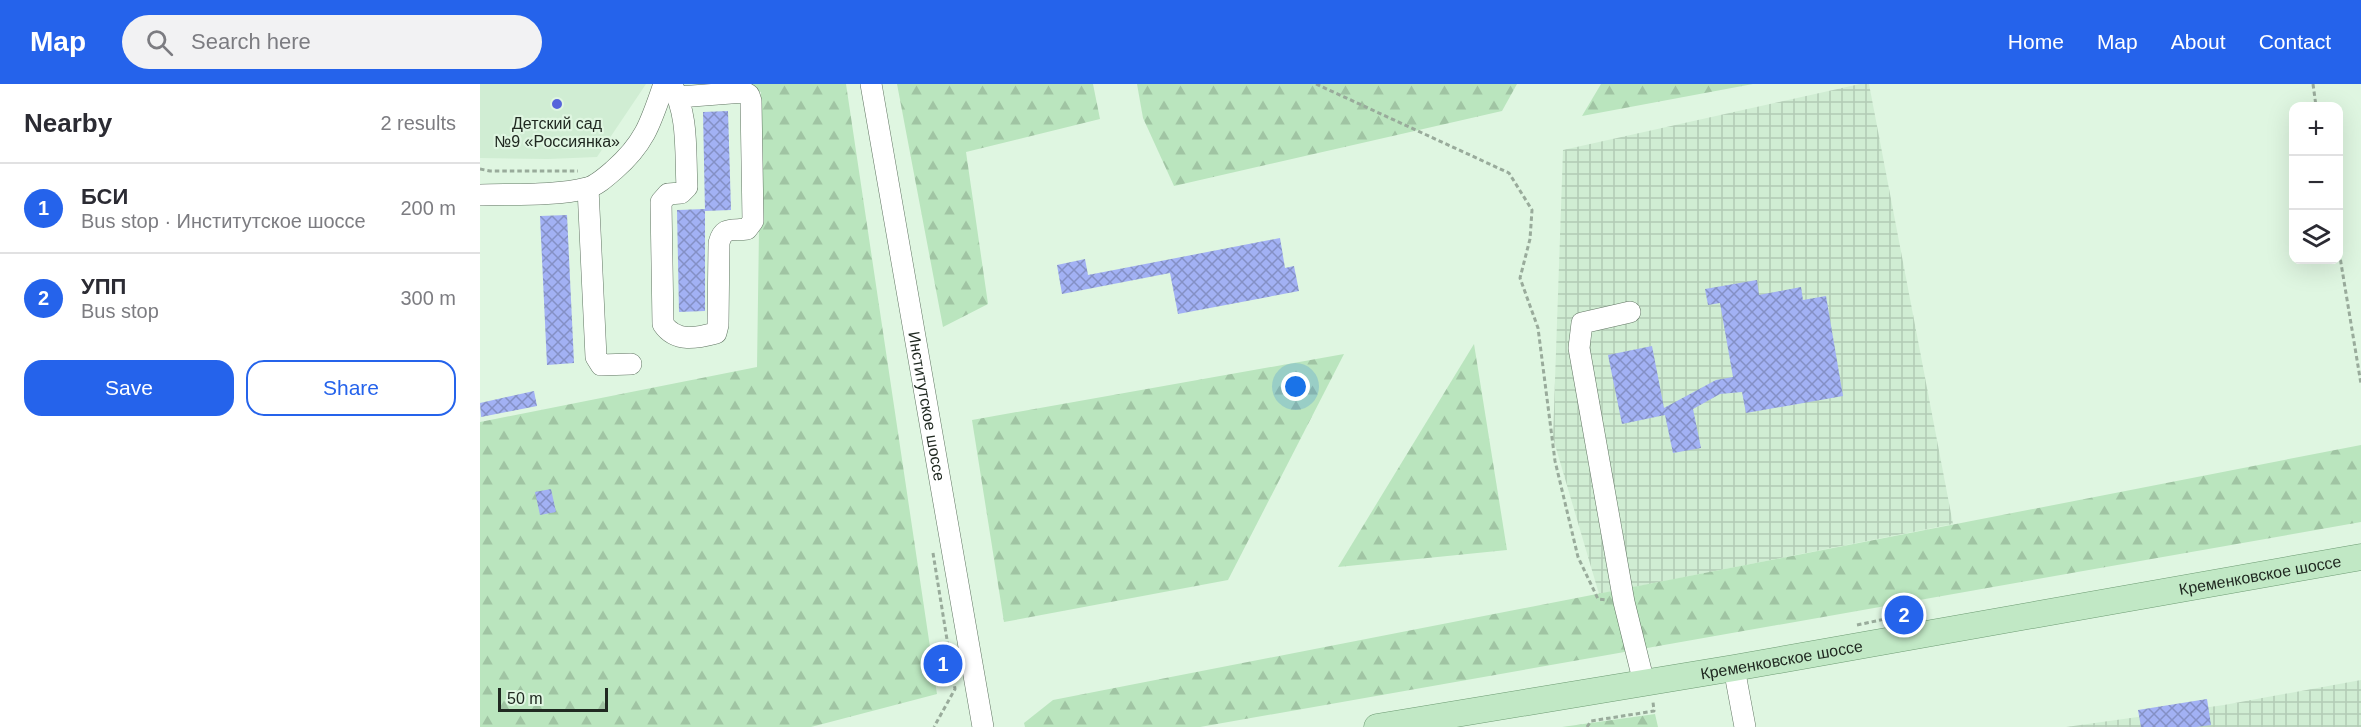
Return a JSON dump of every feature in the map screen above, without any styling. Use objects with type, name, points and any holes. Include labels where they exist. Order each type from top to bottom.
[{"type":"main road","name":"Кременковское шоссе","points":[[1377,727],[1734,668],[2361,557]]},
{"type":"street","name":"Институтское шоссе","points":[[871,84],[983,727]]},
{"type":"street","points":[[672,88],[744,92],[749,95],[751,101],[753,221],[747,229],[726,231],[721,234],[717,333],[679,338],[669,333],[663,324],[661,202],[668,194],[681,193],[687,187],[683,117],[672,88]]},
{"type":"street","points":[[480,195],[608,175],[633,154],[672,88]]},
{"type":"street","points":[[587,179],[596,357],[601,365],[631,364]]},
{"type":"street","points":[[1630,312],[1582,323],[1579,348],[1624,603],[1644,683]]},
{"type":"street","points":[[1734,668],[1745,727]]},
{"type":"path","points":[[1316,84],[1509,173],[1532,210],[1530,239],[1520,278],[1538,328],[1555,461],[1578,557],[1598,599],[1624,603]]},
{"type":"path","points":[[2313,84],[2315,102]]},
{"type":"path","points":[[480,169],[587,179]]},
{"type":"path","points":[[2341,264],[2361,384]]},
{"type":"path","points":[[933,550],[956,689],[934,727]]},
{"type":"shaded area","name":"Детcкий сад №9 «Россиянка»","points":[[480,84],[646,84],[597,157],[548,159],[480,158]]},
{"type":"shaded area","points":[[1860,84],[1869,84],[1953,524],[1599,594],[1553,438],[1563,150]]},
{"type":"shaded area","points":[[2361,680],[2361,727],[2066,727],[2224,705]]},
{"type":"green space","points":[[741,84],[846,84],[937,694],[811,727],[480,727],[480,422],[757,367],[761,92]]},
{"type":"green space","points":[[897,84],[1093,84],[1100,119],[966,152],[988,304],[943,327]]},
{"type":"green space","points":[[1137,84],[1517,84],[1502,111],[1174,186],[1143,118]]},
{"type":"green space","points":[[1601,84],[1753,84],[1582,116]]},
{"type":"green space","points":[[1474,344],[1507,550],[1338,567]]},
{"type":"green space","points":[[1344,354],[1228,580],[1004,622],[972,420]]},
{"type":"green space","points":[[2361,445],[2361,522],[1200,727],[1025,727],[1024,723],[1053,700]]},
{"type":"green space","points":[[1655,714],[1658,727],[1562,727]]},
{"type":"building","points":[[728,111],[731,210],[705,211],[703,112]]},
{"type":"building","points":[[705,209],[705,311],[679,312],[677,210]]},
{"type":"building","points":[[567,215],[574,363],[547,365],[540,216]]},
{"type":"building","points":[[1280,238],[1285,268],[1294,266],[1299,291],[1178,314],[1170,273],[1062,294],[1057,265],[1085,259],[1088,275]]},
{"type":"building","points":[[1757,280],[1759,295],[1801,287],[1803,300],[1826,296],[1843,396],[1746,413],[1742,392],[1720,394],[1693,409],[1701,448],[1673,453],[1665,415],[1622,424],[1608,355],[1652,346],[1664,408],[1716,380],[1733,377],[1720,303],[1708,305],[1705,289]]},
{"type":"building","points":[[534,391],[537,406],[481,417],[480,403]]},
{"type":"building","points":[[551,489],[556,512],[540,515],[535,492]]},
{"type":"building","points":[[2207,699],[2211,725],[2141,727],[2138,710]]},
{"type":"place","name":"Детcкий сад №9 «Россиянка»","points":[[557,104]]},
{"type":"place","name":"УПП","points":[[1904,615]]},
{"type":"place","name":"БСИ","points":[[943,664]]}]
